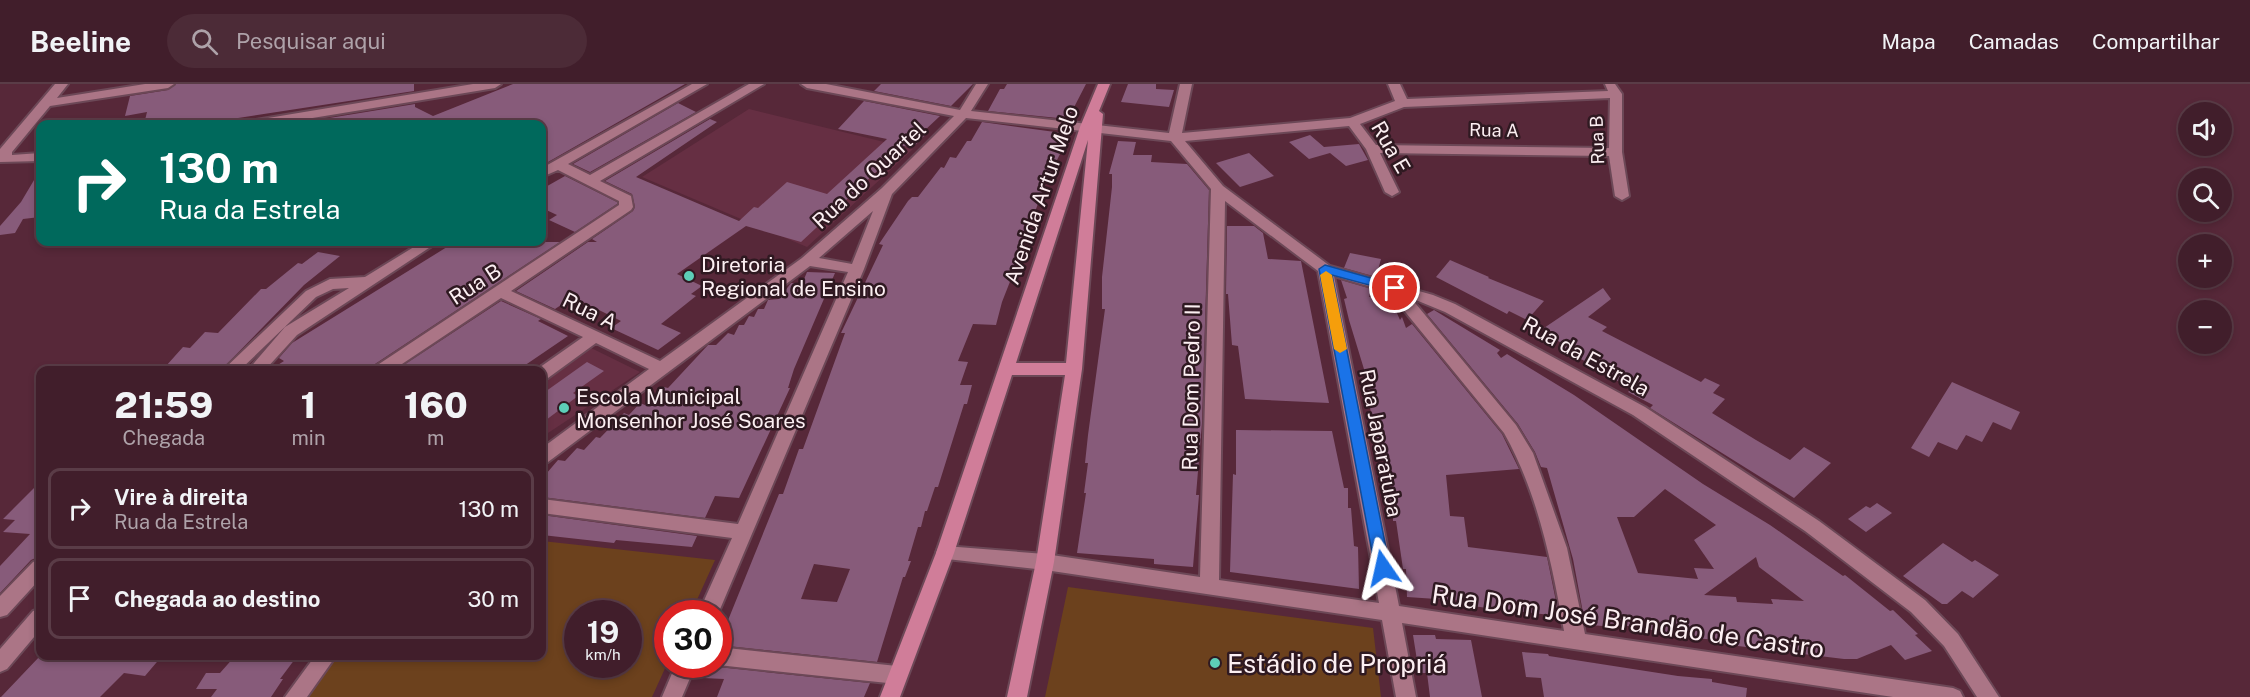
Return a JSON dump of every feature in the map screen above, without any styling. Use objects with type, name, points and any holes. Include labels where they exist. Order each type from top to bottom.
[{"type":"main road","name":"Avenida Artur Melo","points":[[890,697],[945,553],[1006,369],[1091,128],[1104,84]]},
{"type":"main road","name":"Avenida Artur Melo","points":[[1017,697],[1045,562],[1074,369],[1091,128]]},
{"type":"main road","points":[[1006,369],[1074,369]]},
{"type":"street","points":[[36,158],[5,159],[5,152],[48,104],[62,84]]},
{"type":"street","points":[[48,104],[168,84]]},
{"type":"street","points":[[303,120],[434,90],[495,84]]},
{"type":"street","points":[[546,171],[702,84]]},
{"type":"street","points":[[557,164],[592,180],[758,84]]},
{"type":"street","points":[[807,84],[963,114],[1175,138],[1352,122],[1402,103],[1506,98],[1613,89]]},
{"type":"street","name":"Rua do Quartel","points":[[546,454],[807,261],[887,191],[963,114],[982,84]]},
{"type":"street","points":[[1175,138],[1186,84]]},
{"type":"street","name":"Rua E","points":[[1394,84],[1402,103]]},
{"type":"street","points":[[1499,84],[1506,98]]},
{"type":"street","name":"Rua B","points":[[1613,89],[1615,152],[1622,196]]},
{"type":"street","name":"Rua E","points":[[1352,122],[1372,149],[1392,192]]},
{"type":"street","name":"Rua da Estrela","points":[[1175,138],[1218,189],[1325,269],[1428,298],[1459,313],[1639,411],[1812,526],[1918,606],[1951,640],[1989,697]]},
{"type":"street","name":"Rua A","points":[[1372,149],[1615,152]]},
{"type":"street","name":"Rua B","points":[[388,366],[620,213],[628,204],[626,198],[592,180]]},
{"type":"street","name":"Rua Dom Pedro II","points":[[1209,586],[1218,189]]},
{"type":"street","points":[[714,600],[857,269],[887,191]]},
{"type":"street","points":[[260,366],[291,330],[425,246]]},
{"type":"street","points":[[807,261],[857,269]]},
{"type":"street","name":"Rua Japaratuba","points":[[1325,269],[1406,697]]},
{"type":"street","points":[[235,366],[302,302],[323,286],[368,281]]},
{"type":"street","points":[[1395,288],[1510,429],[1524,453],[1558,548],[1576,641]]},
{"type":"street","name":"Rua A","points":[[502,292],[660,368]]},
{"type":"street","points":[[272,330],[291,330]]},
{"type":"street","points":[[546,371],[594,337]]},
{"type":"street","points":[[546,507],[744,532]]},
{"type":"street","name":"Rua Dom José Brandão de Castro","points":[[945,553],[1045,562],[1953,697]]},
{"type":"street","points":[[0,609],[36,571]]},
{"type":"street","points":[[0,663],[36,622]]},
{"type":"street","points":[[732,657],[897,675]]},
{"type":"street","points":[[295,697],[323,660]]},
{"type":"street","points":[[672,697],[680,678]]},
{"type":"shaded area","points":[[749,109],[913,149],[807,247],[642,177]]},
{"type":"shaded area","name":"Escola Municipal Monsenhor José Soares","points":[[587,346],[640,372],[546,434],[546,375]]},
{"type":"shaded area","points":[[546,541],[715,560],[697,600],[654,600],[654,678],[661,678],[652,697],[304,697],[332,660],[546,660]]},
{"type":"shaded area","name":"Estádio de Propriá","points":[[1068,587],[1373,628],[1381,697],[1045,697]]},
{"type":"building","points":[[176,84],[414,84],[414,91],[225,120],[145,120],[147,112],[125,116],[130,96],[168,90]]},
{"type":"building","points":[[513,84],[685,84],[548,162],[546,161],[546,120],[317,120],[415,104],[415,107],[433,116]]},
{"type":"building","points":[[881,84],[973,84],[951,106],[874,91]]},
{"type":"building","points":[[1007,84],[1086,84],[1068,119],[988,111],[1000,89],[1004,89]]},
{"type":"building","points":[[1128,84],[1156,84],[1156,89],[1174,90],[1169,107],[1121,102]]},
{"type":"building","points":[[864,101],[940,116],[923,132],[927,133],[912,148],[904,146],[801,242],[746,226],[677,274],[702,286],[691,294],[696,296],[661,324],[681,333],[658,350],[611,328],[621,321],[573,297],[555,309],[516,291],[588,242],[597,242],[592,239],[633,211],[635,207],[632,194],[605,181],[710,119],[717,122],[636,177],[739,221],[754,207],[758,208],[787,182],[827,194],[887,139],[838,129]]},
{"type":"building","points":[[678,103],[696,112],[590,172],[573,164]]},
{"type":"building","points":[[982,122],[1070,134],[1046,182],[1002,302],[996,325],[973,324],[958,361],[968,362],[960,385],[972,385],[967,404],[964,404],[938,487],[935,487],[921,527],[918,527],[908,561],[911,561],[903,577],[877,662],[732,646],[732,610],[779,494],[783,494],[799,449],[803,449],[845,333],[841,333],[883,245],[879,244],[908,201],[912,197],[918,197],[941,167],[944,168],[950,157],[956,158],[967,141],[971,141]],"holes":[[[814,564],[850,569],[837,602],[801,599]]]},
{"type":"building","points":[[1310,135],[1324,147],[1359,144],[1368,160],[1346,166],[1330,153],[1309,159],[1289,142]]},
{"type":"building","points":[[1118,141],[1136,142],[1133,155],[1152,155],[1151,162],[1187,164],[1209,190],[1202,423],[1196,495],[1199,495],[1193,567],[1154,564],[1154,559],[1077,553],[1086,493],[1084,493],[1088,463],[1085,463],[1088,435],[1105,309],[1102,309],[1102,277],[1112,187],[1112,174],[1109,174]]},
{"type":"building","points":[[1249,153],[1274,176],[1240,187],[1216,163]]},
{"type":"building","points":[[565,176],[617,204],[575,232],[549,220],[557,215],[546,210],[546,187]]},
{"type":"building","points":[[36,177],[36,217],[23,219],[15,233],[0,235],[0,226],[21,202]]},
{"type":"building","points":[[1227,226],[1254,226],[1263,233],[1268,259],[1301,261],[1329,403],[1245,399],[1238,346],[1232,345],[1228,294],[1226,294]]},
{"type":"building","points":[[546,242],[560,242],[374,366],[276,366],[284,361],[279,358],[292,343],[449,246],[546,246]]},
{"type":"building","points":[[318,252],[340,256],[304,285],[225,366],[166,366],[183,347],[190,348],[205,332],[218,333],[261,289],[266,289],[298,263],[302,264]]},
{"type":"building","points":[[1350,253],[1381,259],[1376,277],[1344,268]]},
{"type":"building","points":[[1450,260],[1544,301],[1527,320],[1509,311],[1507,314],[1436,277]]},
{"type":"building","points":[[807,272],[835,273],[794,369],[788,388],[790,388],[739,498],[715,496],[705,518],[546,498],[546,474],[558,460],[565,461],[577,448],[584,450],[596,437],[600,438],[624,413],[629,415],[640,403],[645,405],[652,397],[655,398],[664,387],[668,388],[708,345],[716,345],[728,333],[734,335],[739,325],[744,325],[749,316],[754,317],[758,309],[764,309],[768,300],[779,299],[791,283],[802,284]]},
{"type":"building","points":[[1341,280],[1372,289],[1369,297],[1390,297],[1406,328],[1412,324],[1502,434],[1519,469],[1446,475],[1450,516],[1464,517],[1468,547],[1547,557],[1559,616],[1466,605],[1466,601],[1407,597],[1406,569],[1403,569],[1396,521],[1393,521],[1393,510],[1390,510],[1389,483],[1385,483],[1383,445],[1379,445],[1368,400],[1367,379],[1349,320],[1344,299],[1347,298]]},
{"type":"building","points":[[1603,288],[1611,299],[1588,317],[1607,327],[1602,331],[1701,382],[1705,378],[1720,385],[1713,393],[1725,399],[1712,413],[1790,460],[1804,447],[1831,463],[1794,498],[1650,408],[1653,405],[1628,392],[1632,388],[1593,369],[1596,367],[1560,348],[1564,344],[1548,336],[1552,332],[1544,328]]},
{"type":"building","points":[[501,301],[541,319],[538,321],[568,336],[524,366],[402,366]]},
{"type":"building","points":[[1434,310],[1500,350],[1497,353],[1501,358],[1507,354],[1574,395],[1703,484],[1770,525],[1843,576],[1845,575],[1890,611],[1893,610],[1932,651],[1905,660],[1891,645],[1857,659],[1844,659],[1738,646],[1737,642],[1664,635],[1663,632],[1616,624],[1617,627],[1589,625],[1588,618],[1584,618],[1573,559],[1547,468],[1541,467],[1518,424],[1427,314]],"holes":[[[1665,489],[1716,525],[1694,540],[1714,569],[1694,568],[1698,579],[1638,573],[1617,517],[1634,517]],[[1756,557],[1759,567],[1804,601],[1771,599],[1773,604],[1737,602],[1736,597],[1704,595]]]},
{"type":"building","points":[[587,362],[604,371],[573,393],[578,396],[546,420],[546,391]]},
{"type":"building","points":[[1952,382],[2020,412],[2011,430],[1993,422],[1982,442],[1966,435],[1957,450],[1938,442],[1929,457],[1911,448]]},
{"type":"building","points":[[1236,430],[1332,431],[1344,488],[1348,488],[1348,508],[1351,508],[1354,546],[1358,547],[1359,589],[1230,572],[1233,474],[1236,475]]},
{"type":"building","points":[[36,486],[36,558],[31,560],[0,593],[0,566],[30,534],[3,532],[15,520],[3,519]]},
{"type":"building","points":[[1877,503],[1892,513],[1866,532],[1848,519],[1866,506],[1870,508]]},
{"type":"building","points":[[546,516],[697,536],[692,547],[616,540],[614,543],[546,535]]},
{"type":"building","points":[[1943,543],[1972,562],[1975,560],[1999,575],[1973,598],[1962,591],[1947,604],[1942,604],[1903,576]]},
{"type":"building","points":[[1413,635],[1435,635],[1436,639],[1471,640],[1482,697],[1430,697],[1427,673],[1419,673]]},
{"type":"building","points":[[1522,652],[1548,654],[1549,656],[1678,676],[1712,679],[1712,682],[1747,688],[1746,697],[1544,697],[1541,678],[1526,677]]},
{"type":"building","points":[[36,660],[159,660],[145,676],[124,673],[100,697],[1,697]]},
{"type":"building","points":[[231,660],[294,660],[280,679],[283,679],[271,697],[211,697],[217,689],[196,689],[206,673],[220,673]]},
{"type":"building","points":[[732,668],[870,683],[864,697],[717,697],[724,679],[703,678],[732,678]]},
{"type":"slow traffic","points":[[1326,275],[1340,349]]},
{"type":"place","name":"Diretoria Regional de Ensino","points":[[689,276]]},
{"type":"place","name":"Escola Municipal Monsenhor José Soares","points":[[564,408]]},
{"type":"place","name":"Estádio de Propriá","points":[[1215,663]]},
{"type":"route","points":[[1383,568],[1325,269],[1395,288]]}]
